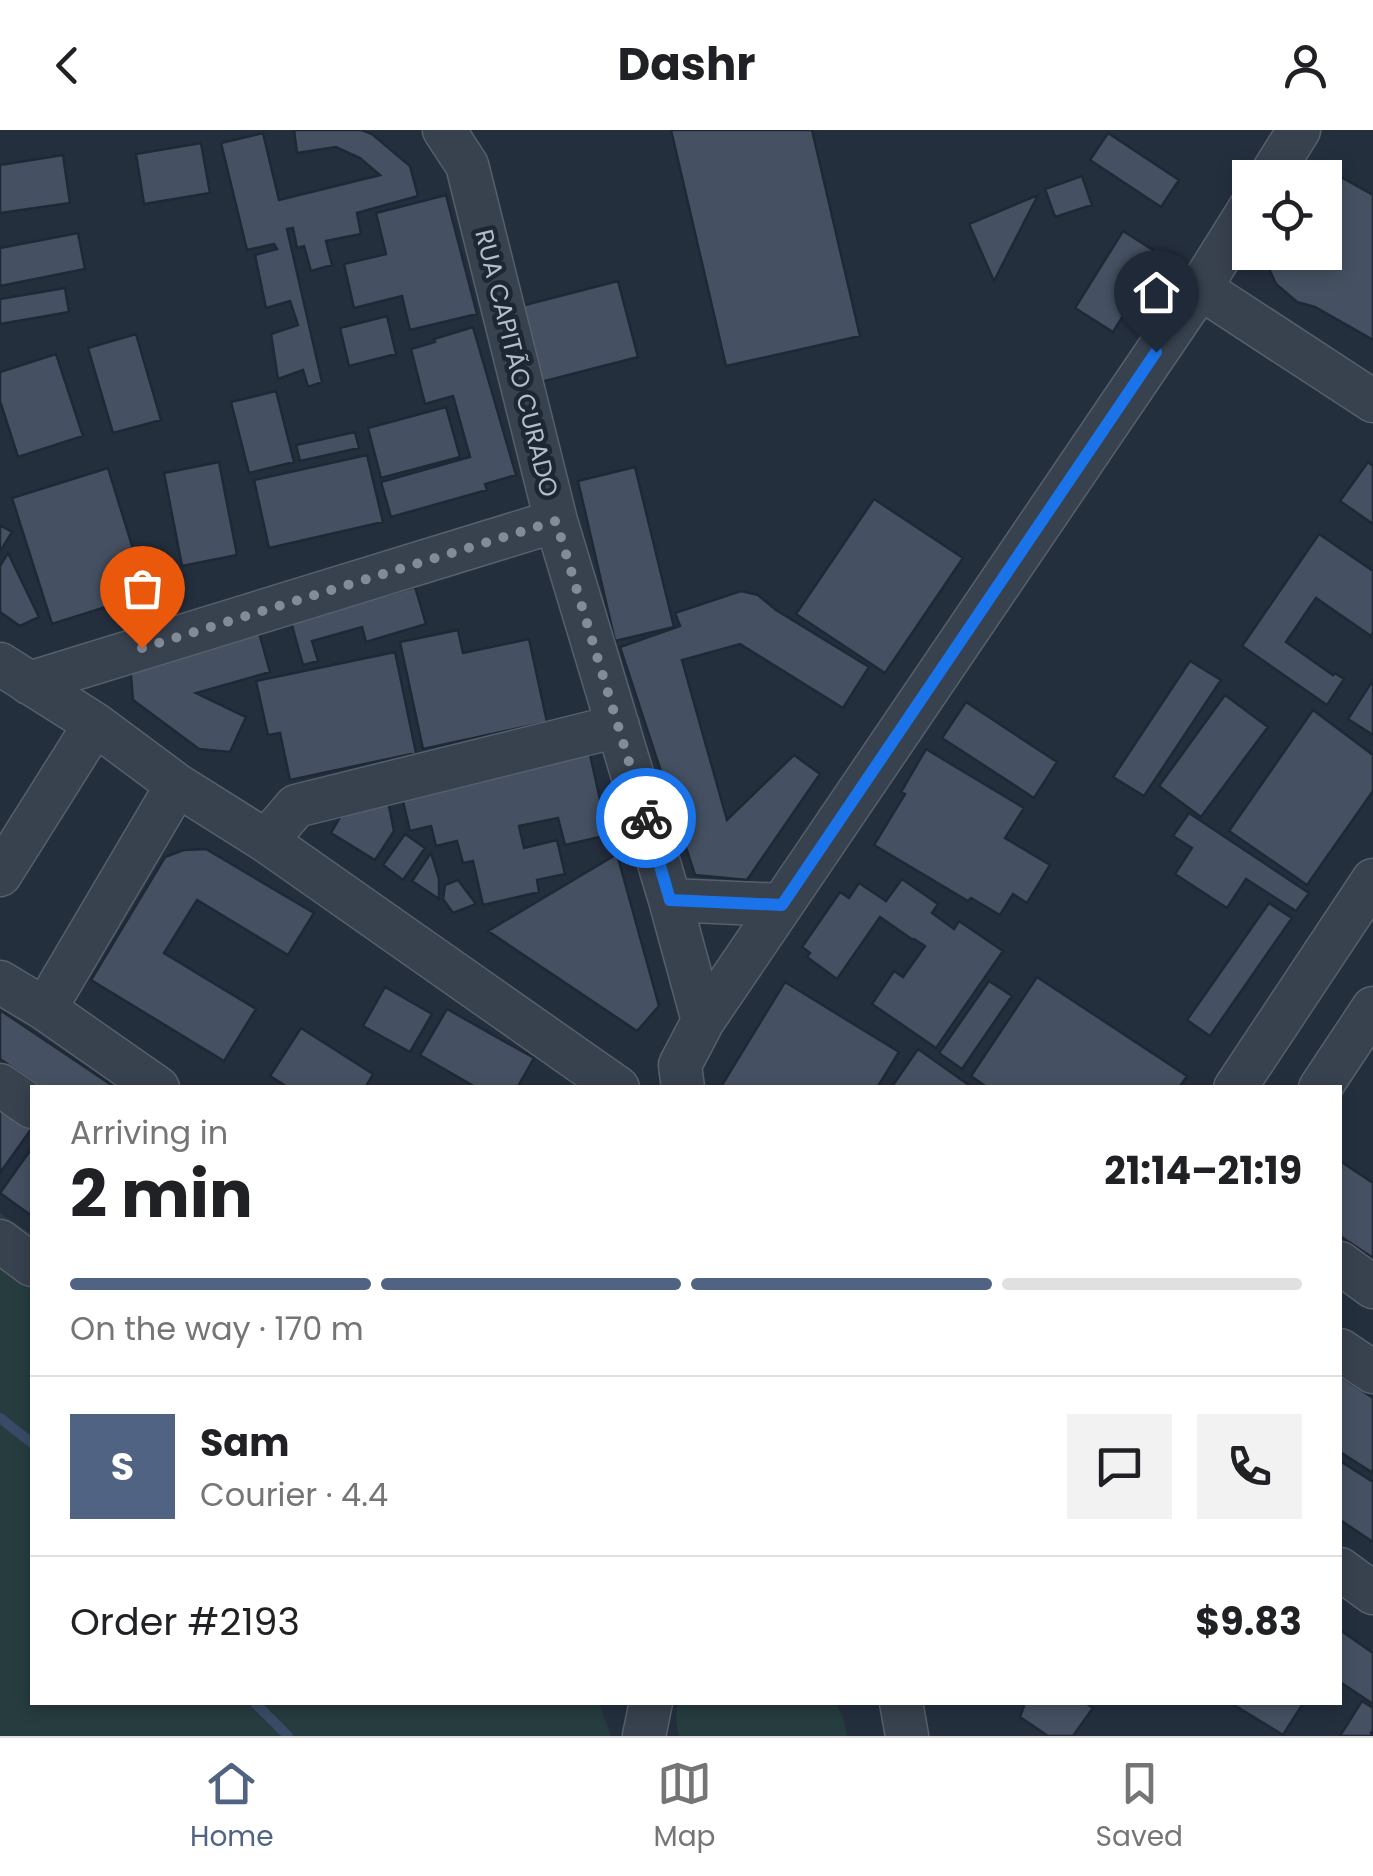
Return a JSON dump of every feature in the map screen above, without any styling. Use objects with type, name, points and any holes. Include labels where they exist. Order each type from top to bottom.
[{"type":"street","name":"RUA CAPITÃO CURADO","points":[[444,130],[474,148],[556,521],[703,1021]]},
{"type":"street","points":[[1280,160],[1299,130]]},
{"type":"street","points":[[629,1085],[681,1076],[703,1021],[1232,237]]},
{"type":"street","points":[[1200,288],[1373,401]]},
{"type":"street","points":[[15,674],[556,521]]},
{"type":"street","points":[[15,674],[96,724],[178,785],[615,1085]]},
{"type":"street","points":[[0,875],[96,724]]},
{"type":"street","points":[[266,842],[296,806],[618,726]]},
{"type":"street","points":[[45,1009],[178,785]]},
{"type":"street","points":[[1236,1085],[1373,880]]},
{"type":"street","points":[[670,900],[782,905]]},
{"type":"street","points":[[0,982],[154,1085]]},
{"type":"street","points":[[1322,1085],[1373,1008]]},
{"type":"street","points":[[0,1085],[30,1107]]},
{"type":"street","points":[[0,1240],[30,1262]]},
{"type":"street","points":[[1342,1264],[1373,1287]]},
{"type":"street","points":[[1342,1351],[1373,1372]]},
{"type":"street","points":[[1342,1569],[1373,1592]]},
{"type":"street","points":[[902,1705],[907,1736]]},
{"type":"green space","points":[[0,1213],[30,1233],[30,1705],[600,1705],[611,1736],[0,1736]]},
{"type":"green space","points":[[677,1705],[837,1705],[847,1736],[679,1736]]},
{"type":"building","points":[[294,130],[362,130],[372,134],[410,166],[418,196],[357,213],[361,234],[326,241],[332,265],[311,271],[304,246],[297,248],[293,228],[287,229],[322,382],[308,387],[303,370],[278,379],[271,334],[298,325],[290,301],[266,308],[255,255],[277,249],[274,244],[247,250],[221,143],[263,133],[279,200],[380,175],[360,158],[336,147],[297,153]]},
{"type":"building","points":[[671,130],[812,130],[860,336],[726,366]]},
{"type":"building","points":[[1108,133],[1179,180],[1161,207],[1090,160]]},
{"type":"building","points":[[201,143],[210,193],[144,204],[136,154]]},
{"type":"building","points":[[63,155],[70,203],[0,213],[0,165]]},
{"type":"building","points":[[1082,176],[1092,205],[1055,217],[1045,189]]},
{"type":"building","points":[[1342,178],[1373,195],[1373,340],[1315,307],[1297,302],[1276,284],[1270,271],[1342,270]]},
{"type":"building","points":[[446,195],[477,314],[410,330],[402,296],[354,308],[344,264],[386,254],[376,213]]},
{"type":"building","points":[[1038,195],[994,281],[969,224]]},
{"type":"building","points":[[1123,231],[1161,255],[1113,332],[1075,308]]},
{"type":"building","points":[[78,233],[85,269],[0,286],[0,248]]},
{"type":"building","points":[[618,281],[638,357],[541,382],[521,306]]},
{"type":"building","points":[[65,288],[69,312],[0,324],[0,299]]},
{"type":"building","points":[[387,316],[396,354],[349,366],[340,328]]},
{"type":"building","points":[[473,327],[516,475],[485,484],[487,490],[391,517],[381,482],[470,457],[453,396],[425,404],[411,349]]},
{"type":"building","points":[[136,334],[161,420],[113,433],[88,348]]},
{"type":"building","points":[[56,354],[83,436],[18,457],[0,401],[0,372]]},
{"type":"building","points":[[276,391],[294,462],[249,473],[231,402]]},
{"type":"building","points":[[446,407],[460,457],[381,478],[368,428]]},
{"type":"building","points":[[355,432],[359,448],[300,461],[296,445]]},
{"type":"building","points":[[367,455],[383,522],[269,548],[254,480]]},
{"type":"building","points":[[219,462],[237,555],[182,566],[164,473]]},
{"type":"building","points":[[1368,462],[1373,466],[1373,524],[1340,501]]},
{"type":"building","points":[[635,467],[674,627],[615,641],[578,481]]},
{"type":"building","points":[[108,468],[147,594],[52,624],[12,498]]},
{"type":"building","points":[[874,499],[963,558],[885,673],[796,614]]},
{"type":"building","points":[[0,525],[12,532],[0,552]]},
{"type":"building","points":[[1319,534],[1373,571],[1371,636],[1316,598],[1286,642],[1344,679],[1327,705],[1242,646]]},
{"type":"building","points":[[8,553],[39,617],[20,626],[0,612],[0,566]]},
{"type":"building","points":[[415,587],[426,624],[366,642],[362,627],[312,641],[318,661],[303,665],[291,622]]},
{"type":"building","points":[[741,591],[758,595],[869,667],[843,708],[740,644],[682,660],[727,820],[794,755],[820,774],[747,880],[695,875],[620,647],[680,626],[675,613]]},
{"type":"building","points":[[258,629],[270,672],[196,693],[246,717],[230,752],[199,749],[133,700],[130,663]]},
{"type":"building","points":[[458,630],[463,653],[529,639],[547,722],[423,749],[400,642]]},
{"type":"building","points":[[395,652],[416,753],[290,780],[280,733],[268,735],[256,681]]},
{"type":"building","points":[[1190,661],[1221,680],[1144,796],[1113,777]]},
{"type":"building","points":[[1373,680],[1373,735],[1348,719]]},
{"type":"building","points":[[1225,695],[1268,727],[1201,817],[1159,786]]},
{"type":"building","points":[[966,702],[1057,762],[1034,798],[942,738]]},
{"type":"building","points":[[1313,710],[1373,755],[1373,791],[1307,885],[1229,831]]},
{"type":"building","points":[[926,749],[1024,808],[1005,838],[1050,865],[1027,903],[1013,894],[1000,915],[971,898],[968,901],[874,845]]},
{"type":"building","points":[[589,750],[608,835],[565,845],[558,818],[519,826],[524,848],[557,840],[565,874],[537,880],[539,892],[483,905],[473,861],[463,863],[457,841],[436,846],[431,826],[410,831],[401,793]]},
{"type":"building","points":[[388,801],[394,831],[375,860],[331,833],[344,810]]},
{"type":"building","points":[[1189,813],[1309,893],[1296,911],[1246,879],[1227,908],[1175,874],[1192,848],[1173,836]]},
{"type":"building","points":[[405,834],[425,848],[403,880],[383,865]]},
{"type":"building","points":[[206,849],[314,913],[288,955],[197,900],[164,953],[256,1009],[224,1061],[91,980],[165,857],[184,850]]},
{"type":"building","points":[[431,853],[439,879],[439,899],[412,881]]},
{"type":"building","points":[[617,854],[659,1006],[637,1031],[488,931]]},
{"type":"building","points":[[902,879],[938,904],[932,913],[954,929],[959,921],[1003,951],[936,1048],[872,1004],[894,971],[903,977],[925,946],[880,917],[837,979],[807,957],[810,953],[802,947],[840,892],[849,898],[859,883],[886,901]]},
{"type":"building","points":[[458,880],[476,904],[453,913],[443,899],[445,885]]},
{"type":"building","points":[[1269,903],[1292,918],[1210,1036],[1187,1020]]},
{"type":"building","points":[[1037,977],[1187,1076],[1181,1085],[984,1085],[971,1076]]},
{"type":"building","points":[[989,981],[1012,996],[962,1069],[939,1053]]},
{"type":"building","points":[[785,982],[899,1052],[879,1085],[722,1085]]},
{"type":"building","points":[[385,987],[432,1014],[410,1052],[363,1026]]},
{"type":"building","points":[[447,1009],[534,1058],[519,1085],[472,1085],[420,1055]]},
{"type":"building","points":[[0,1010],[112,1085],[38,1085],[0,1059]]},
{"type":"building","points":[[301,1028],[373,1074],[367,1085],[284,1085],[270,1076]]},
{"type":"building","points":[[918,1049],[969,1085],[893,1085]]},
{"type":"building","points":[[0,1105],[30,1127],[30,1131],[0,1173]]},
{"type":"building","points":[[30,1151],[30,1215],[0,1193]]},
{"type":"building","points":[[1342,1162],[1373,1183],[1373,1258],[1342,1237]]},
{"type":"building","points":[[1342,1377],[1373,1398],[1373,1473],[1342,1453]]},
{"type":"building","points":[[1342,1462],[1373,1482],[1373,1542],[1342,1521]]},
{"type":"building","points":[[1342,1631],[1373,1653],[1373,1704],[1342,1683]]},
{"type":"building","points":[[1362,1701],[1373,1708],[1373,1736],[1340,1736]]},
{"type":"building","points":[[1234,1705],[1302,1705],[1283,1735]]},
{"type":"building","points":[[1024,1706],[1093,1708],[1073,1736],[1048,1736],[1020,1717]]},
{"type":"waterway","points":[[0,1418],[30,1441]]},
{"type":"waterway","points":[[257,1705],[288,1736]]},
{"type":"way so far","points":[[142,648],[556,521],[646,818]]},
{"type":"route","points":[[646,818],[670,900],[782,905],[1156,352]]}]
